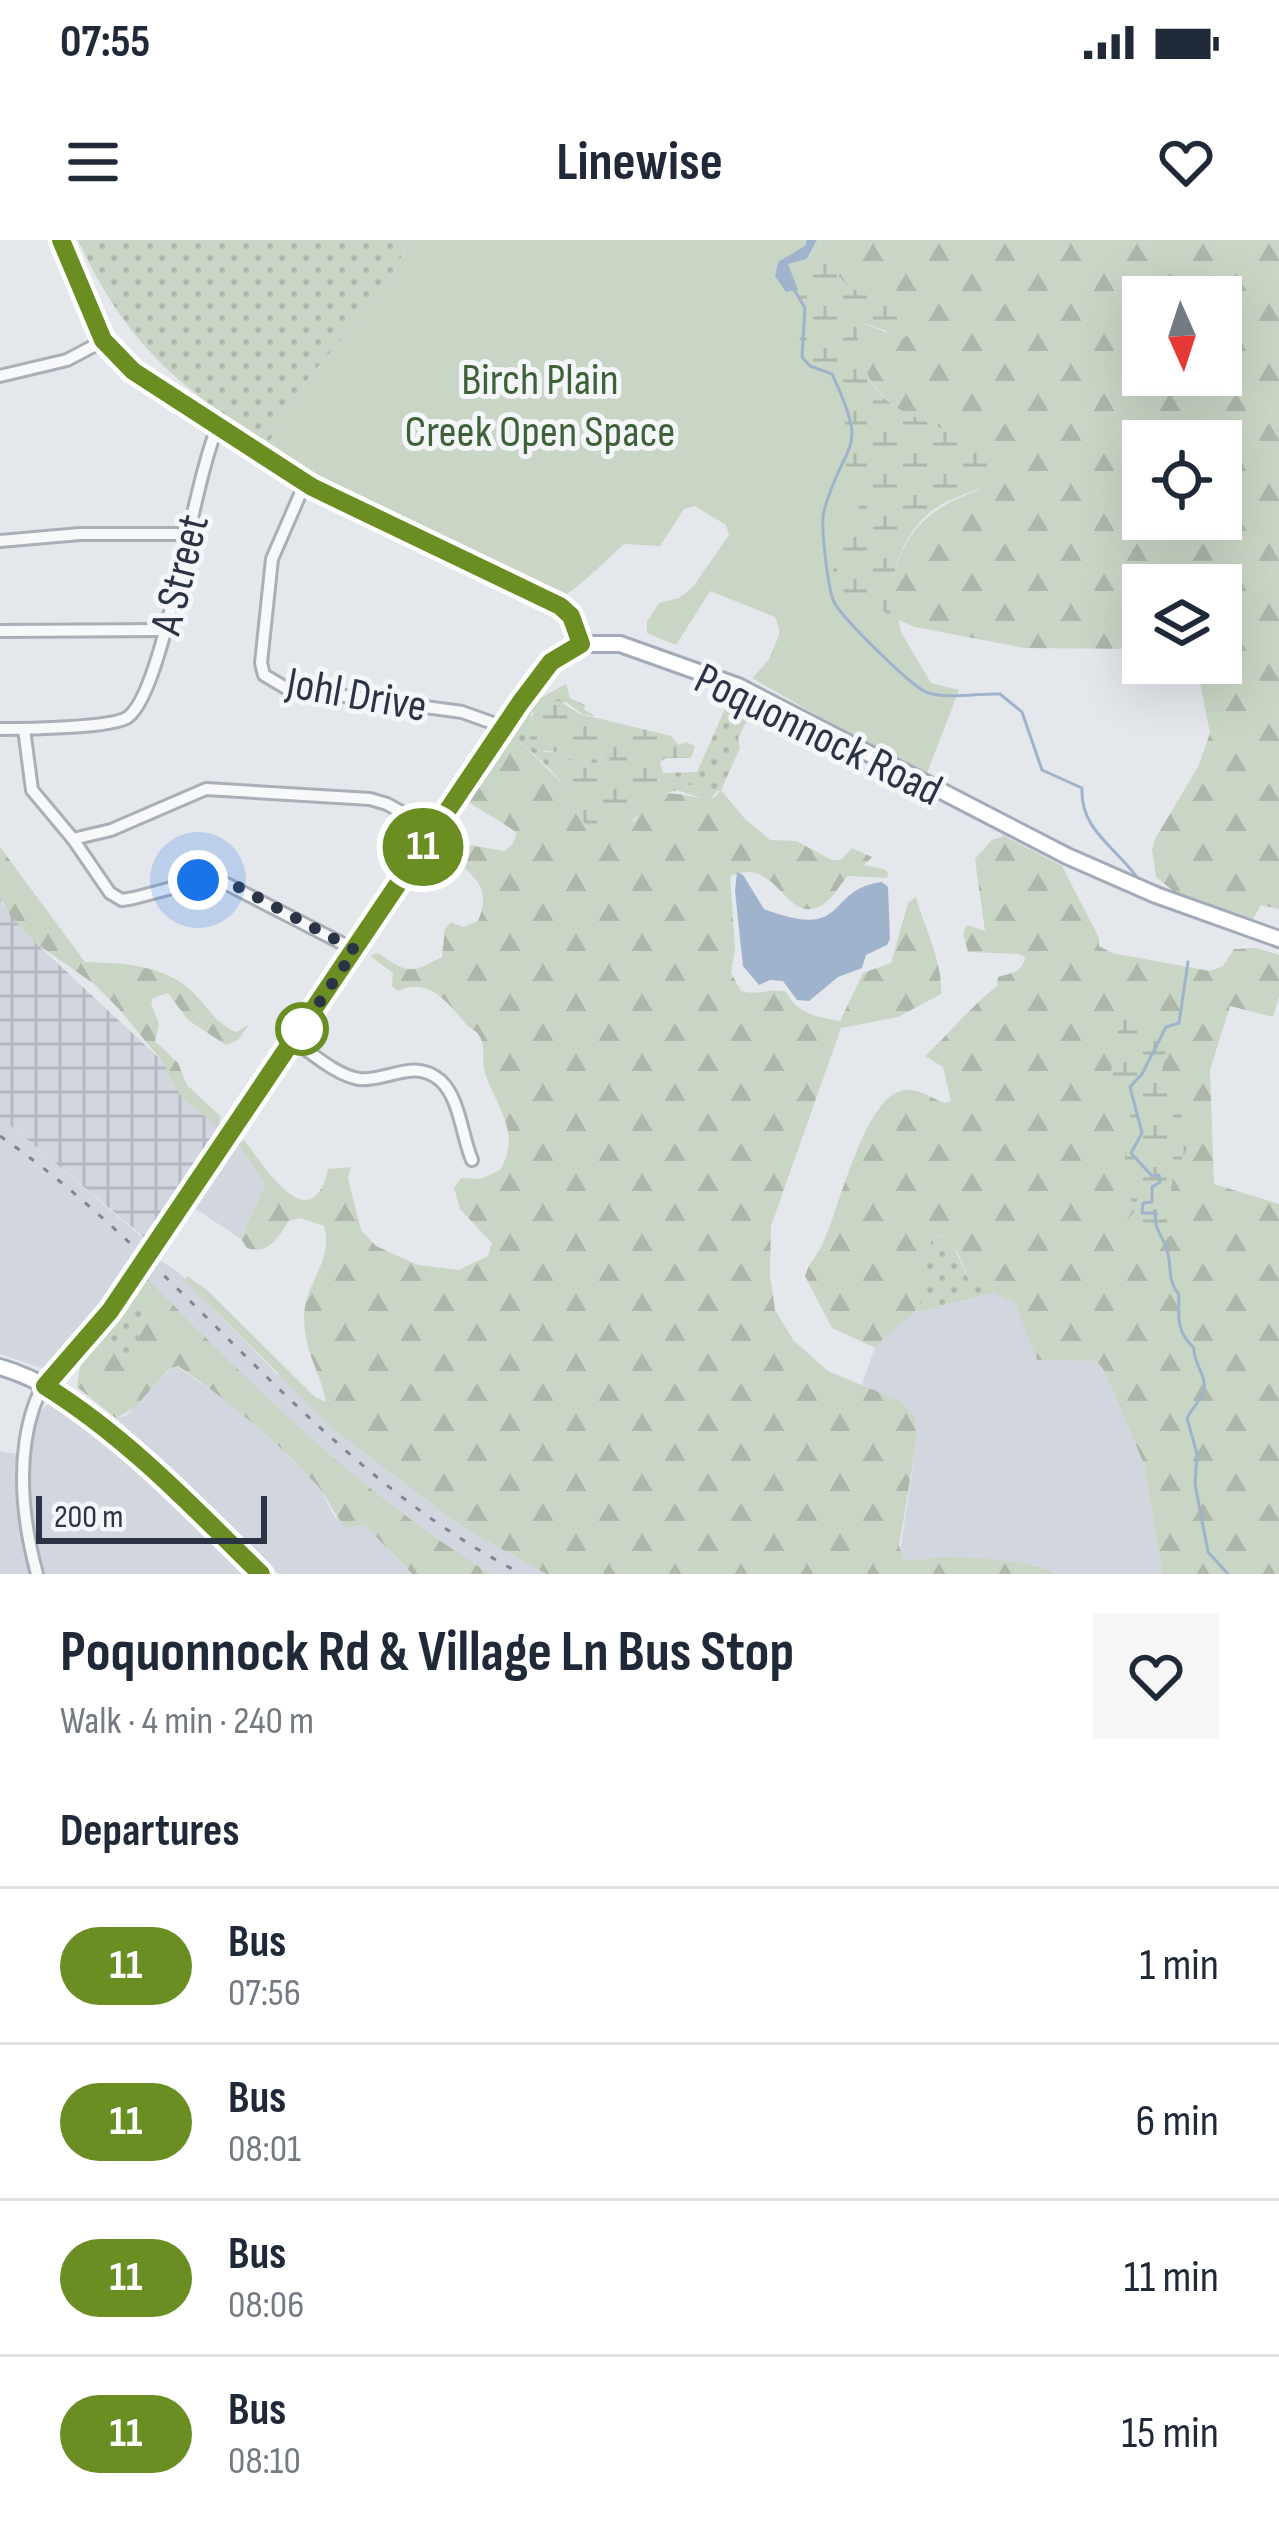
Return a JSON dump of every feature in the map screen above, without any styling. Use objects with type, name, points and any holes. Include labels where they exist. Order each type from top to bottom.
[{"type":"main road","points":[[61,240],[103,340],[133,371],[305,483],[560,606],[571,616],[581,644]]},
{"type":"main road","name":"Poquonnock Road","points":[[581,644],[626,646],[767,698],[1067,856],[1156,895],[1279,939]]},
{"type":"main road","points":[[0,1367],[45,1386],[87,1413],[135,1452],[261,1574]]},
{"type":"street","points":[[0,376],[67,360],[103,340]]},
{"type":"street","name":"A Street","points":[[24,729],[128,718],[147,685],[165,629],[185,534],[218,426]]},
{"type":"street","name":"Johl Drive","points":[[305,483],[272,560],[261,663],[265,675],[286,688],[462,712],[504,727]]},
{"type":"street","points":[[0,541],[80,534],[185,534]]},
{"type":"street","points":[[0,631],[165,629]]},
{"type":"street","points":[[148,1255],[504,727],[551,662],[581,644]]},
{"type":"street","points":[[0,729],[24,729],[31,788],[110,893],[122,900],[213,877],[355,950]]},
{"type":"street","points":[[73,839],[125,825],[206,789],[370,799],[434,830]]},
{"type":"street","points":[[294,1041],[338,1071],[358,1078],[413,1070],[442,1082],[452,1096],[472,1160]]},
{"type":"street","points":[[37,1574],[27,1527],[22,1458],[35,1402],[138,1269]]},
{"type":"shaded area","points":[[0,897],[37,944],[222,1124],[145,1238],[0,1117]]},
{"type":"shaded area","points":[[0,1117],[148,1242],[103,1308],[44,1369],[0,1354]]},
{"type":"shaded area","points":[[236,1141],[265,1184],[241,1239],[193,1207]]},
{"type":"shaded area","points":[[161,1261],[178,1272],[339,1434],[464,1528],[546,1574],[491,1574],[353,1478],[269,1403],[145,1276]]},
{"type":"shaded area","points":[[996,1292],[1014,1302],[1037,1360],[1096,1361],[1103,1369],[1144,1464],[1162,1574],[1055,1574],[1037,1566],[972,1559],[917,1562],[900,1553],[917,1438],[915,1419],[862,1384],[873,1353],[885,1334],[916,1312]]},
{"type":"shaded area","points":[[174,1365],[239,1409],[319,1486],[335,1518],[364,1523],[411,1574],[279,1574],[116,1418],[126,1416]]},
{"type":"shaded area","points":[[50,1402],[91,1428],[243,1574],[42,1574],[33,1547],[27,1457],[39,1413]]},
{"type":"shaded area","points":[[0,1451],[17,1454],[30,1574],[0,1574]]},
{"type":"green space","points":[[78,240],[410,240],[384,291],[309,377],[268,444],[206,401],[156,358],[115,307]]},
{"type":"green space","name":"Birch Plain Creek Open Space","points":[[410,240],[812,240],[811,246],[790,255],[781,275],[801,308],[801,360],[827,374],[839,392],[844,462],[862,489],[853,538],[835,556],[833,571],[848,599],[873,601],[888,615],[898,617],[901,632],[931,683],[959,690],[927,773],[752,678],[778,644],[775,617],[710,591],[676,645],[647,633],[647,622],[659,603],[679,598],[692,588],[729,535],[726,525],[695,506],[684,509],[660,546],[624,544],[567,594],[351,497],[268,444],[309,377],[384,291]]},
{"type":"green space","points":[[817,240],[822,255],[847,286],[909,315],[912,333],[905,337],[863,323],[857,330],[864,366],[877,390],[896,407],[965,439],[985,453],[1001,475],[928,514],[908,539],[896,568],[891,635],[913,769],[763,675],[779,635],[779,621],[689,352],[778,262],[792,276],[788,264],[808,259]]},
{"type":"green space","points":[[820,240],[1279,240],[1279,909],[1261,905],[1251,923],[1182,898],[1156,877],[1152,849],[1198,767],[1210,733],[1200,684],[1242,684],[1242,564],[1122,564],[1122,649],[1024,648],[915,627],[888,615],[895,570],[911,536],[938,510],[979,490],[984,452],[918,420],[882,395],[860,357],[856,330],[862,323],[886,332],[909,316],[847,286],[822,255]]},
{"type":"green space","points":[[566,684],[570,698],[594,716],[566,702],[531,713],[530,729],[544,752],[589,753],[610,759],[609,765],[570,760],[548,767],[520,742],[504,743],[537,700]]},
{"type":"green space","points":[[732,693],[754,707],[721,790],[657,783],[663,773],[697,772]]},
{"type":"green space","points":[[559,701],[580,714],[695,746],[691,758],[660,762],[663,773],[657,782],[716,792],[710,801],[677,790],[653,797],[628,826],[591,830],[572,809],[565,786],[548,767],[570,760],[608,765],[610,759],[535,749],[531,740],[529,723],[536,711]]},
{"type":"green space","points":[[520,742],[565,786],[572,809],[591,830],[635,821],[651,798],[660,794],[714,798],[721,790],[770,840],[796,841],[832,860],[841,860],[852,848],[872,857],[864,865],[886,870],[886,878],[848,876],[826,902],[809,909],[799,907],[760,875],[730,876],[735,948],[731,973],[741,991],[786,992],[802,1010],[840,1021],[863,973],[891,963],[908,903],[916,897],[936,957],[941,994],[898,1017],[841,1028],[771,1226],[775,1310],[794,1341],[828,1371],[900,1401],[915,1418],[917,1438],[899,1546],[904,1559],[1001,1560],[1055,1574],[546,1574],[464,1528],[339,1434],[185,1280],[187,1276],[207,1290],[315,1397],[326,1402],[304,1318],[325,1251],[324,1226],[300,1218],[289,1221],[267,1247],[247,1248],[241,1239],[265,1184],[238,1144],[244,1140],[274,1179],[299,1199],[310,1199],[320,1190],[328,1169],[351,1167],[348,1178],[361,1230],[376,1246],[418,1265],[459,1270],[488,1256],[492,1243],[460,1209],[454,1188],[461,1178],[481,1179],[500,1170],[509,1144],[484,1069],[482,1041],[437,994],[419,987],[398,991],[392,986],[393,973],[370,956],[378,953],[410,969],[423,966],[442,957],[445,929],[451,922],[463,927],[478,921],[481,889],[448,850],[458,843],[504,851],[512,845],[517,833],[469,802],[504,743]]},
{"type":"green space","points":[[1004,836],[1062,866],[1099,946],[1112,953],[1210,971],[1223,966],[1234,949],[1256,948],[1279,955],[1279,997],[1273,1017],[1230,1006],[1210,1070],[1214,1184],[1279,1204],[1279,1574],[1162,1574],[1144,1464],[1103,1369],[1096,1361],[1037,1360],[1014,1302],[970,1283],[949,1240],[935,1234],[917,1309],[876,1348],[832,1328],[805,1276],[875,1115],[900,1091],[951,1101],[943,1067],[925,1056],[997,986],[998,977],[1016,971],[1024,962],[1025,957],[1018,954],[968,952],[963,934],[967,925],[985,931],[975,859],[992,840]]},
{"type":"green space","points":[[0,847],[85,962],[133,965],[163,973],[189,989],[225,1026],[237,1032],[249,1024],[238,1040],[226,1045],[188,1020],[168,993],[151,1003],[159,1024],[155,1041],[178,1063],[187,1085],[221,1117],[217,1127],[179,1094],[162,1061],[119,1009],[94,984],[37,944],[11,917],[0,897]]},
{"type":"green space","points":[[1150,1018],[1170,1025],[1162,1073],[1192,1139],[1173,1176],[1167,1219],[1172,1235],[1163,1240],[1134,1234],[1123,1226],[1134,1212],[1123,1165],[1131,1136],[1130,1106],[1111,1072],[1120,1019]]},
{"type":"green space","points":[[935,1234],[951,1240],[970,1283],[996,1292],[916,1312]]},
{"type":"green space","points":[[145,1276],[267,1398],[352,1473],[491,1574],[412,1574],[364,1524],[348,1528],[320,1488],[283,1451],[178,1366],[170,1368],[134,1408],[116,1418],[77,1387],[80,1366],[104,1333],[127,1360],[136,1351],[145,1303],[133,1291]]},
{"type":"green space","points":[[133,1291],[145,1303],[136,1351],[128,1361],[104,1333]]},
{"type":"water","points":[[807,240],[817,240],[807,259],[788,264],[798,290],[786,292],[775,276],[778,262]]},
{"type":"water","points":[[737,872],[764,909],[811,920],[824,917],[864,887],[882,882],[888,887],[890,939],[866,955],[862,968],[838,977],[809,1001],[797,1000],[783,981],[759,985],[743,966]]},
{"type":"waterway","points":[[795,291],[805,308],[802,357],[810,366],[832,374],[852,434],[823,518],[834,602],[877,650],[926,692],[1000,694],[1022,712],[1042,770],[1082,788],[1092,826],[1136,876]]},
{"type":"waterway","points":[[1188,962],[1179,1023],[1166,1027],[1142,1074],[1130,1087],[1142,1133],[1131,1153],[1152,1176],[1159,1175],[1160,1182],[1152,1187],[1152,1202],[1143,1203],[1142,1213],[1156,1213],[1171,1280],[1179,1295],[1182,1330],[1194,1348],[1204,1380],[1203,1393],[1187,1418],[1197,1454],[1195,1484],[1208,1552],[1228,1574]]},
{"type":"railway","points":[[0,1136],[132,1245],[315,1423],[380,1479],[448,1530],[522,1574]]},
{"type":"bus line","name":"11","points":[[61,240],[103,340],[133,371],[312,487],[560,606],[571,616],[581,644],[551,662],[520,703],[110,1311],[45,1386],[135,1452],[261,1574]]},
{"type":"route","points":[[198,880],[213,877],[231,883],[355,950],[298,1034],[302,1029]]}]
